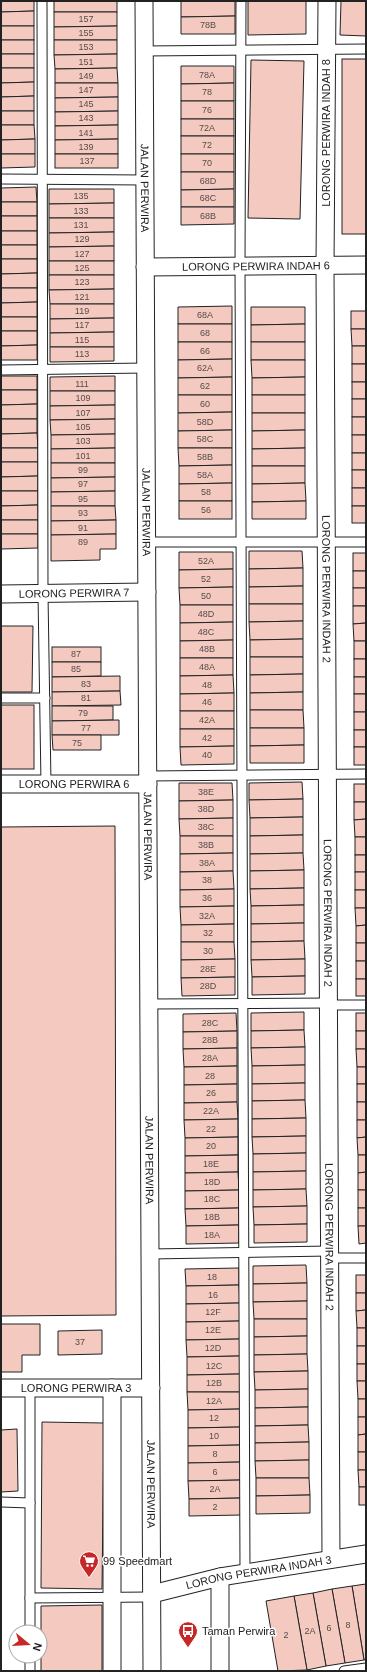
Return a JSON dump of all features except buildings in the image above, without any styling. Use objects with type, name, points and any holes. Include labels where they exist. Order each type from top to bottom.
[{"type":"street","name":"JALAN PERWIRA","points":[[144,1],[152,1671]]},
{"type":"street","name":"LORONG PERWIRA INDAH 8","points":[[326,266],[327,1]]},
{"type":"street","name":"LORONG PERWIRA INDAH 6","points":[[145,268],[366,265]]},
{"type":"street","name":"LORONG PERWIRA INDAH 2","points":[[326,266],[331,1559]]},
{"type":"street","name":"LORONG PERWIRA 7","points":[[1,594],[147,592]]},
{"type":"street","name":"LORONG PERWIRA 6","points":[[1,784],[46,784],[148,780]]},
{"type":"street","name":"LORONG PERWIRA 3","points":[[1,1388],[150,1388]]},
{"type":"street","points":[[112,1388],[112,1671]]},
{"type":"street","name":"LORONG PERWIRA INDAH 3","points":[[152,1596],[220,1577],[366,1554]]},
{"type":"street","points":[[220,1577],[220,1671]]},
{"type":"lane","points":[[42,1],[43,594],[46,784]]},
{"type":"lane","points":[[241,1],[240,266],[245,1573]]},
{"type":"lane","points":[[144,51],[366,49]]},
{"type":"lane","points":[[1,179],[145,180]]},
{"type":"lane","points":[[1,370],[146,368]]},
{"type":"lane","points":[[146,542],[366,542]]},
{"type":"lane","points":[[1,698],[45,698]]},
{"type":"lane","points":[[148,780],[242,775],[366,774]]},
{"type":"lane","points":[[149,1004],[243,1003],[366,1005]]},
{"type":"lane","points":[[150,1254],[330,1254],[366,1258]]},
{"type":"lane","points":[[30,1388],[30,1624]]},
{"type":"lane","points":[[1,1502],[30,1502]]},
{"type":"lane","points":[[30,1598],[152,1596]]},
{"type":"lane","points":[[344,1671],[366,1668]]},
{"type":"place","name":"99 Speedmart","points":[[89,1578]]},
{"type":"place","name":"Taman Perwira","points":[[188,1648]]}]
